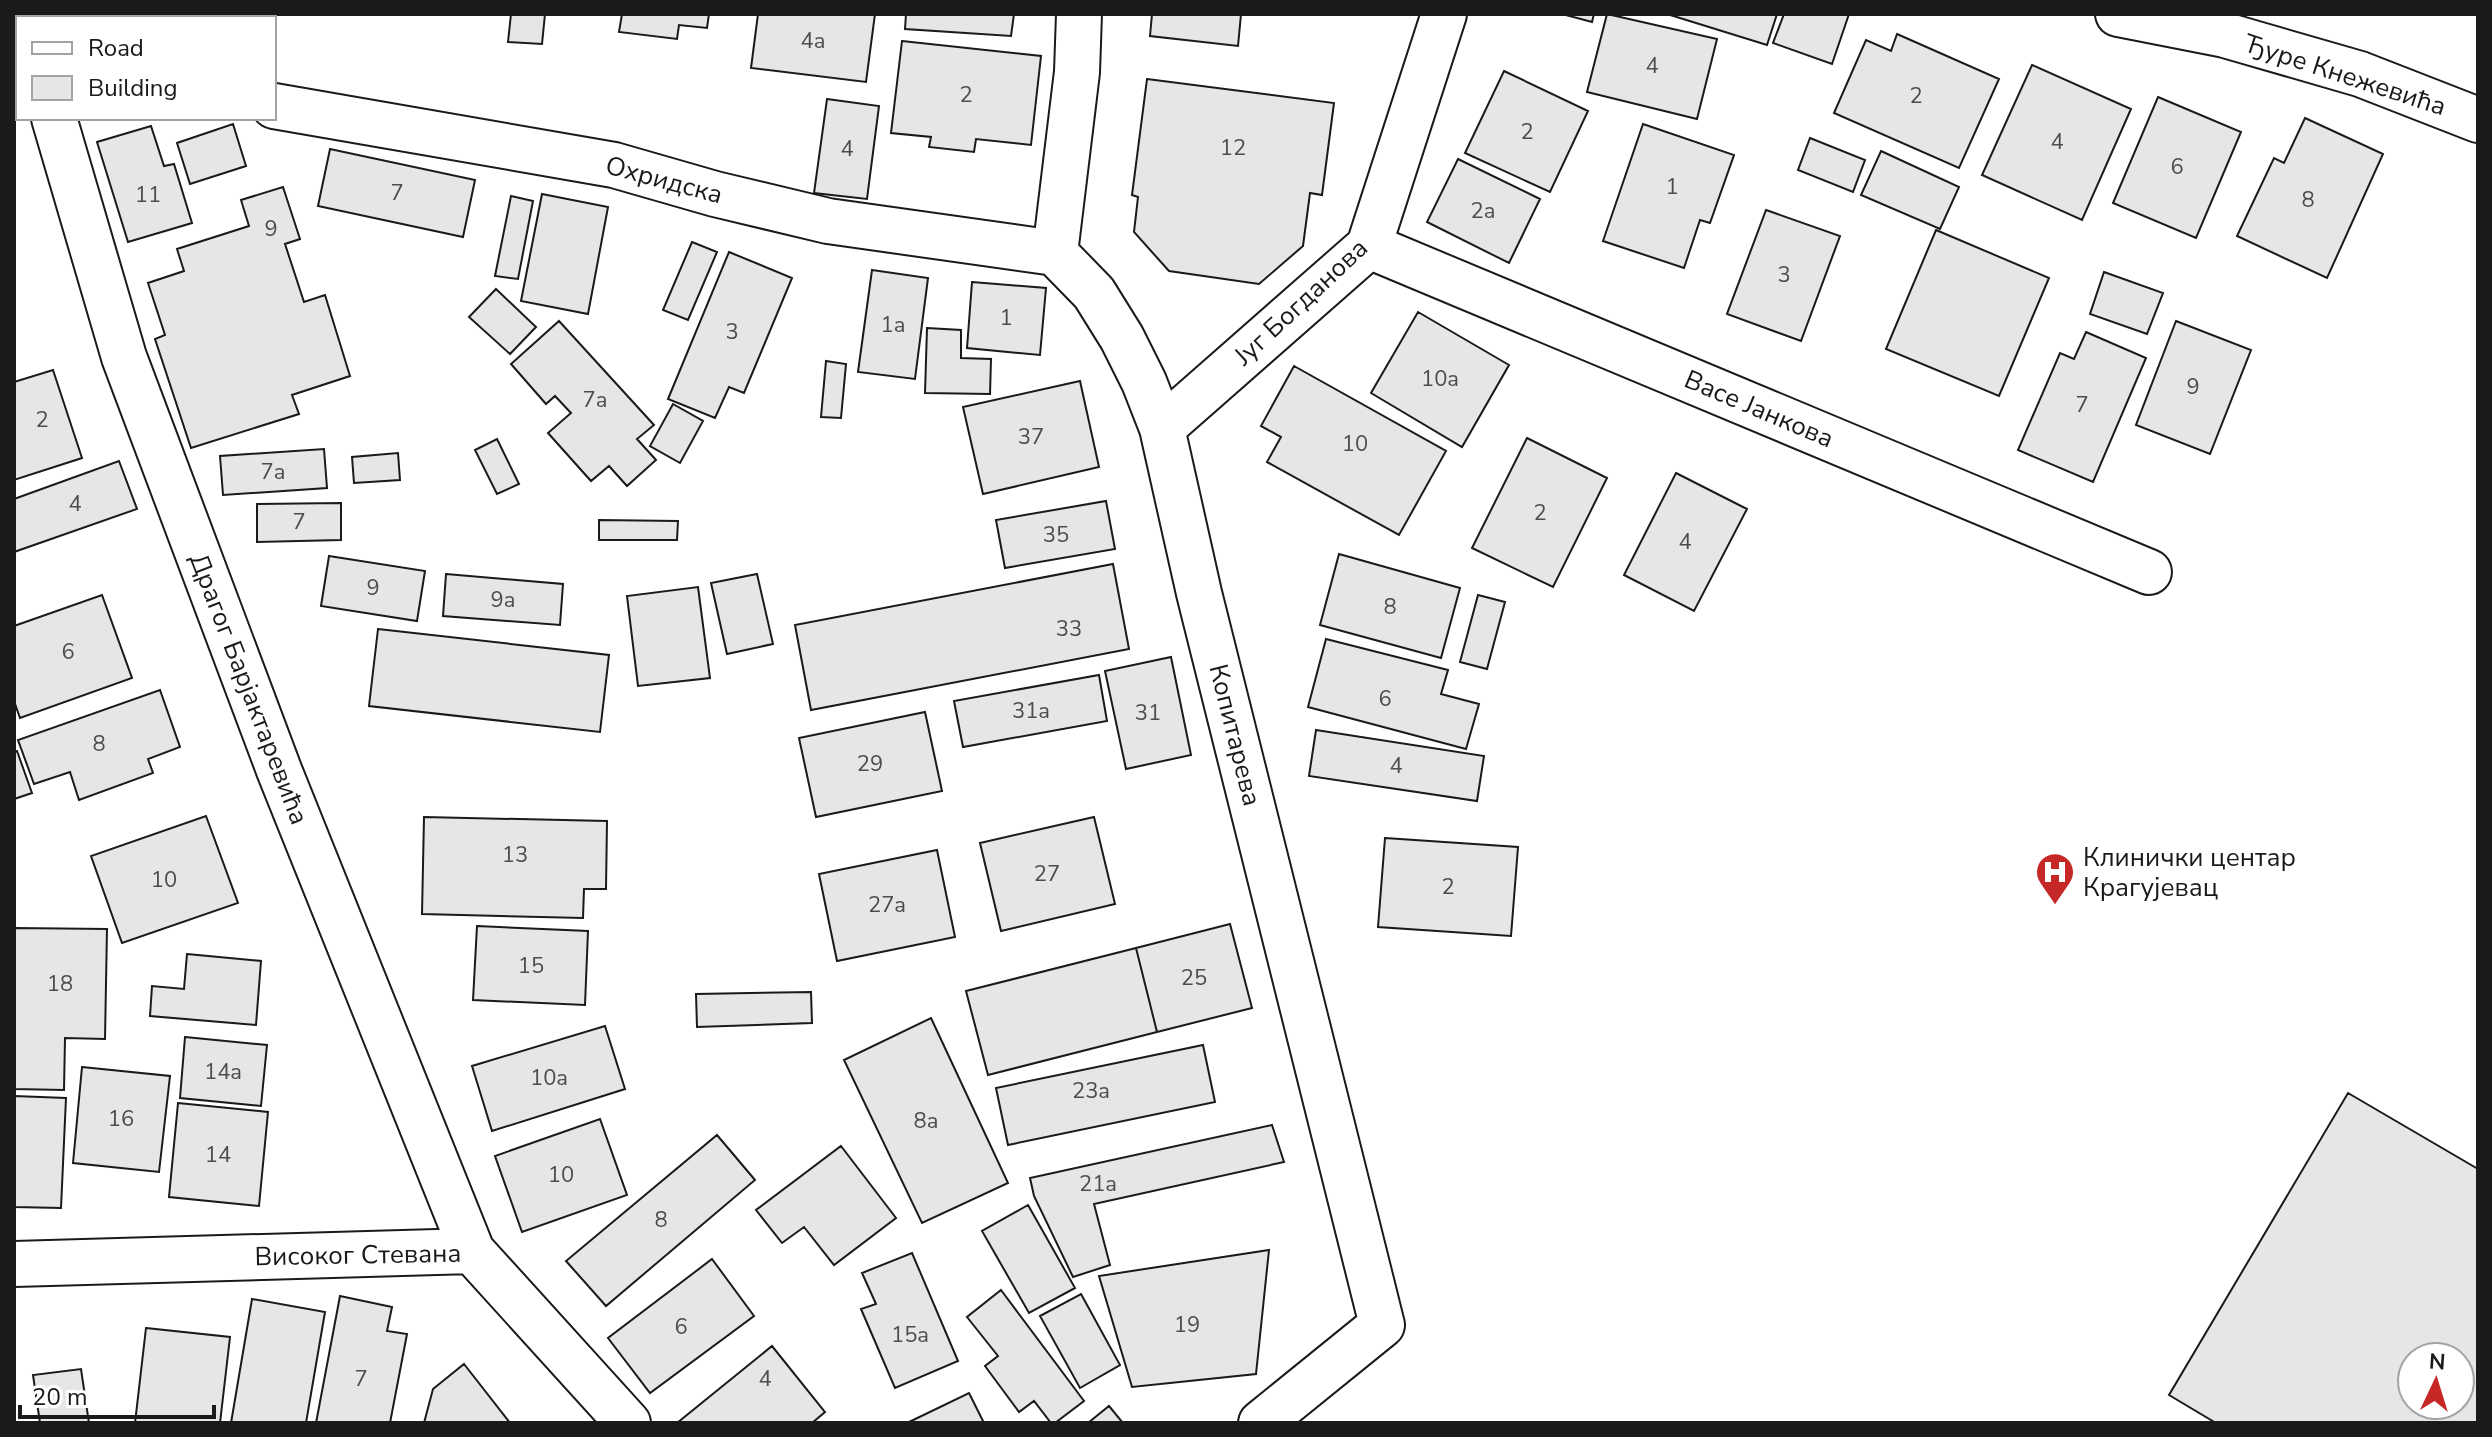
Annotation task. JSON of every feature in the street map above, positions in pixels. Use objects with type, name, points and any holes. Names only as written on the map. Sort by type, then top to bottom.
[{"type":"street","points":[[1055,253],[1077,72],[1079,14]]},
{"type":"street","name":"Југ Богданова","points":[[1162,428],[1369,246],[1444,14]]},
{"type":"street","name":"Ђуре Кнежевића","points":[[2118,14],[2225,35],[2360,74],[2478,120]]},
{"type":"street","name":"Охридска","points":[[276,106],[614,165],[715,194],[828,221],[1055,253]]},
{"type":"street","name":"Драгог Барјактаревића","points":[[55,120],[130,372],[279,770],[472,1251]]},
{"type":"street","name":"Васе Јанкова","points":[[1369,246],[2149,572]]},
{"type":"street","name":"Копитарева","points":[[1055,253],[1094,293],[1122,338],[1162,428],[1199,593],[1382,1325],[1261,1423]]},
{"type":"street","name":"Високог Стевана","points":[[14,1264],[472,1251],[628,1423]]},
{"type":"building","points":[[511,14],[545,14],[542,44],[508,42]]},
{"type":"building","points":[[622,14],[709,14],[707,28],[679,25],[677,39],[619,32]]},
{"type":"building","points":[[758,14],[875,14],[866,82],[751,68]]},
{"type":"building","points":[[906,14],[1014,14],[1011,36],[905,29]]},
{"type":"building","points":[[1152,14],[1241,14],[1238,46],[1150,36]]},
{"type":"building","points":[[1562,14],[1594,14],[1592,22]]},
{"type":"building","points":[[1607,14],[1717,39],[1697,119],[1587,92]]},
{"type":"building","points":[[1667,14],[1777,14],[1767,45]]},
{"type":"building","points":[[1784,14],[1849,14],[1832,64],[1773,43]]},
{"type":"building","points":[[1897,34],[1999,79],[1959,168],[1834,113],[1866,40],[1891,51]]},
{"type":"building","points":[[902,41],[1041,56],[1031,145],[976,139],[974,152],[929,147],[931,137],[891,133]]},
{"type":"building","points":[[2032,65],[2131,109],[2082,220],[1982,175]]},
{"type":"building","points":[[1504,71],[1588,111],[1550,192],[1465,153]]},
{"type":"building","points":[[1147,79],[1334,103],[1322,195],[1310,193],[1303,246],[1259,284],[1169,271],[1134,232],[1138,197],[1132,195]]},
{"type":"building","points":[[2158,97],[2241,132],[2196,238],[2113,203]]},
{"type":"building","points":[[827,99],[879,106],[867,199],[814,193]]},
{"type":"building","points":[[2305,118],[2383,154],[2327,278],[2237,236],[2274,158],[2284,163]]},
{"type":"building","points":[[233,124],[246,166],[190,184],[177,143]]},
{"type":"building","points":[[1643,124],[1734,155],[1710,223],[1700,220],[1684,268],[1603,241]]},
{"type":"building","points":[[151,126],[164,166],[174,164],[192,223],[128,242],[97,142]]},
{"type":"building","points":[[1810,138],[1865,160],[1853,192],[1798,170]]},
{"type":"building","points":[[330,149],[475,180],[463,237],[318,206]]},
{"type":"building","points":[[1881,151],[1959,187],[1940,229],[1861,195]]},
{"type":"building","points":[[1458,159],[1540,199],[1509,263],[1427,222]]},
{"type":"building","points":[[283,187],[300,239],[285,244],[304,302],[325,295],[350,376],[292,395],[299,414],[191,448],[155,339],[165,335],[148,283],[184,271],[177,249],[249,226],[241,200]]},
{"type":"building","points":[[542,194],[608,207],[588,314],[521,301]]},
{"type":"building","points":[[511,196],[533,201],[518,279],[495,276]]},
{"type":"building","points":[[1766,210],[1840,236],[1801,341],[1727,314]]},
{"type":"building","points":[[1936,230],[2049,278],[1999,396],[1886,349]]},
{"type":"building","points":[[692,242],[717,252],[688,320],[663,310]]},
{"type":"building","points":[[729,252],[792,278],[744,393],[729,387],[715,418],[668,399]]},
{"type":"building","points":[[872,270],[928,278],[915,379],[858,372]]},
{"type":"building","points":[[2104,272],[2163,293],[2147,334],[2090,314]]},
{"type":"building","points":[[972,282],[1046,288],[1040,355],[967,348]]},
{"type":"building","points":[[496,289],[536,327],[510,354],[469,317]]},
{"type":"building","points":[[1418,312],[1509,365],[1462,447],[1371,393]]},
{"type":"building","points":[[559,321],[654,425],[637,439],[656,460],[627,486],[609,466],[591,481],[548,433],[571,413],[555,396],[546,404],[511,364]]},
{"type":"building","points":[[2176,321],[2251,350],[2210,454],[2136,425]]},
{"type":"building","points":[[927,328],[961,330],[961,358],[991,359],[990,394],[925,393]]},
{"type":"building","points":[[2086,332],[2146,358],[2093,482],[2018,450],[2060,353],[2074,359]]},
{"type":"building","points":[[826,361],[846,364],[841,418],[821,417]]},
{"type":"building","points":[[1294,366],[1446,451],[1399,535],[1267,462],[1281,437],[1261,426]]},
{"type":"building","points":[[53,370],[82,458],[14,480],[14,382]]},
{"type":"building","points":[[1080,381],[1099,467],[983,494],[963,407]]},
{"type":"building","points":[[673,404],[703,421],[680,463],[650,446]]},
{"type":"building","points":[[1527,438],[1607,478],[1553,587],[1472,548]]},
{"type":"building","points":[[497,439],[519,484],[497,494],[475,450]]},
{"type":"building","points":[[324,449],[327,488],[223,495],[220,456]]},
{"type":"building","points":[[398,453],[400,480],[354,483],[352,457]]},
{"type":"building","points":[[119,461],[137,509],[14,552],[14,499]]},
{"type":"building","points":[[1676,473],[1747,509],[1694,611],[1624,575]]},
{"type":"building","points":[[1106,501],[1115,549],[1005,568],[996,520]]},
{"type":"building","points":[[341,503],[341,540],[257,542],[257,504]]},
{"type":"building","points":[[599,520],[678,521],[677,540],[599,540]]},
{"type":"building","points":[[1339,554],[1460,588],[1441,658],[1320,625]]},
{"type":"building","points":[[329,556],[425,571],[417,621],[321,606]]},
{"type":"building","points":[[1113,564],[1129,649],[811,710],[795,625]]},
{"type":"building","points":[[446,574],[563,584],[560,625],[443,616]]},
{"type":"building","points":[[757,574],[773,644],[727,654],[711,583]]},
{"type":"building","points":[[698,587],[710,678],[638,686],[627,596]]},
{"type":"building","points":[[102,595],[132,678],[20,718],[14,701],[14,626]]},
{"type":"building","points":[[1478,595],[1505,602],[1487,669],[1460,662]]},
{"type":"building","points":[[378,629],[609,655],[600,732],[369,706]]},
{"type":"building","points":[[1326,639],[1448,670],[1441,694],[1479,704],[1466,749],[1308,707]]},
{"type":"building","points":[[1171,657],[1191,755],[1126,769],[1105,671]]},
{"type":"building","points":[[1099,675],[1107,721],[963,747],[954,701]]},
{"type":"building","points":[[160,690],[180,747],[148,759],[153,773],[79,800],[70,772],[34,784],[18,740]]},
{"type":"building","points":[[925,712],[942,791],[816,817],[799,738]]},
{"type":"building","points":[[1316,730],[1484,756],[1477,801],[1309,776]]},
{"type":"building","points":[[17,751],[32,793],[14,799],[14,752]]},
{"type":"building","points":[[206,816],[238,903],[122,943],[91,856]]},
{"type":"building","points":[[424,817],[607,821],[606,889],[584,889],[583,918],[422,914]]},
{"type":"building","points":[[1094,817],[1115,904],[1001,931],[980,843]]},
{"type":"building","points":[[1385,838],[1518,847],[1511,936],[1378,927]]},
{"type":"building","points":[[937,850],[955,937],[837,961],[819,874]]},
{"type":"building","points":[[1230,924],[1252,1008],[1157,1032],[1136,948]]},
{"type":"building","points":[[477,926],[588,931],[585,1005],[473,1000]]},
{"type":"building","points":[[14,928],[107,929],[105,1039],[65,1038],[64,1090],[14,1089]]},
{"type":"building","points":[[1136,948],[1157,1032],[988,1075],[966,991]]},
{"type":"building","points":[[187,954],[261,961],[256,1025],[150,1016],[152,986],[184,989]]},
{"type":"building","points":[[811,992],[812,1023],[697,1027],[696,994]]},
{"type":"building","points":[[931,1018],[1008,1183],[922,1223],[844,1060]]},
{"type":"building","points":[[605,1026],[625,1089],[492,1131],[472,1066]]},
{"type":"building","points":[[185,1037],[267,1045],[261,1106],[180,1098]]},
{"type":"building","points":[[1203,1045],[1215,1102],[1008,1145],[996,1088]]},
{"type":"building","points":[[82,1067],[170,1076],[159,1172],[73,1163]]},
{"type":"building","points":[[2348,1093],[2478,1169],[2478,1423],[2216,1423],[2169,1395]]},
{"type":"building","points":[[14,1096],[66,1098],[61,1208],[14,1207]]},
{"type":"building","points":[[178,1103],[268,1112],[259,1206],[169,1197]]},
{"type":"building","points":[[600,1119],[627,1195],[522,1232],[495,1156]]},
{"type":"building","points":[[1272,1125],[1284,1162],[1094,1204],[1110,1265],[1073,1277],[1034,1196],[1030,1178]]},
{"type":"building","points":[[717,1135],[755,1180],[606,1306],[566,1261]]},
{"type":"building","points":[[841,1146],[896,1218],[834,1265],[804,1227],[782,1243],[756,1210]]},
{"type":"building","points":[[1028,1205],[1075,1288],[1029,1313],[982,1231]]},
{"type":"building","points":[[1269,1250],[1256,1374],[1132,1387],[1099,1276]]},
{"type":"building","points":[[912,1253],[958,1361],[895,1388],[861,1309],[876,1304],[862,1273]]},
{"type":"building","points":[[712,1259],[754,1316],[650,1393],[608,1338]]},
{"type":"building","points":[[1001,1290],[1084,1401],[1055,1423],[1051,1423],[1034,1401],[1019,1412],[985,1366],[998,1356],[967,1317]]},
{"type":"building","points":[[1081,1294],[1120,1365],[1080,1388],[1040,1316]]},
{"type":"building","points":[[340,1296],[392,1307],[387,1331],[407,1334],[390,1423],[316,1423]]},
{"type":"building","points":[[252,1299],[325,1312],[306,1423],[231,1423]]},
{"type":"building","points":[[146,1328],[230,1337],[220,1423],[135,1423]]},
{"type":"building","points":[[772,1346],[825,1412],[812,1423],[677,1423]]},
{"type":"building","points":[[464,1364],[510,1423],[424,1423],[433,1389]]},
{"type":"building","points":[[81,1369],[89,1423],[40,1423],[33,1375]]},
{"type":"building","points":[[969,1393],[984,1423],[907,1423]]},
{"type":"building","points":[[1109,1406],[1123,1423],[1088,1423]]},
{"type":"place","name":"Клинички центар Крагујевац","points":[[2055,906]]}]
